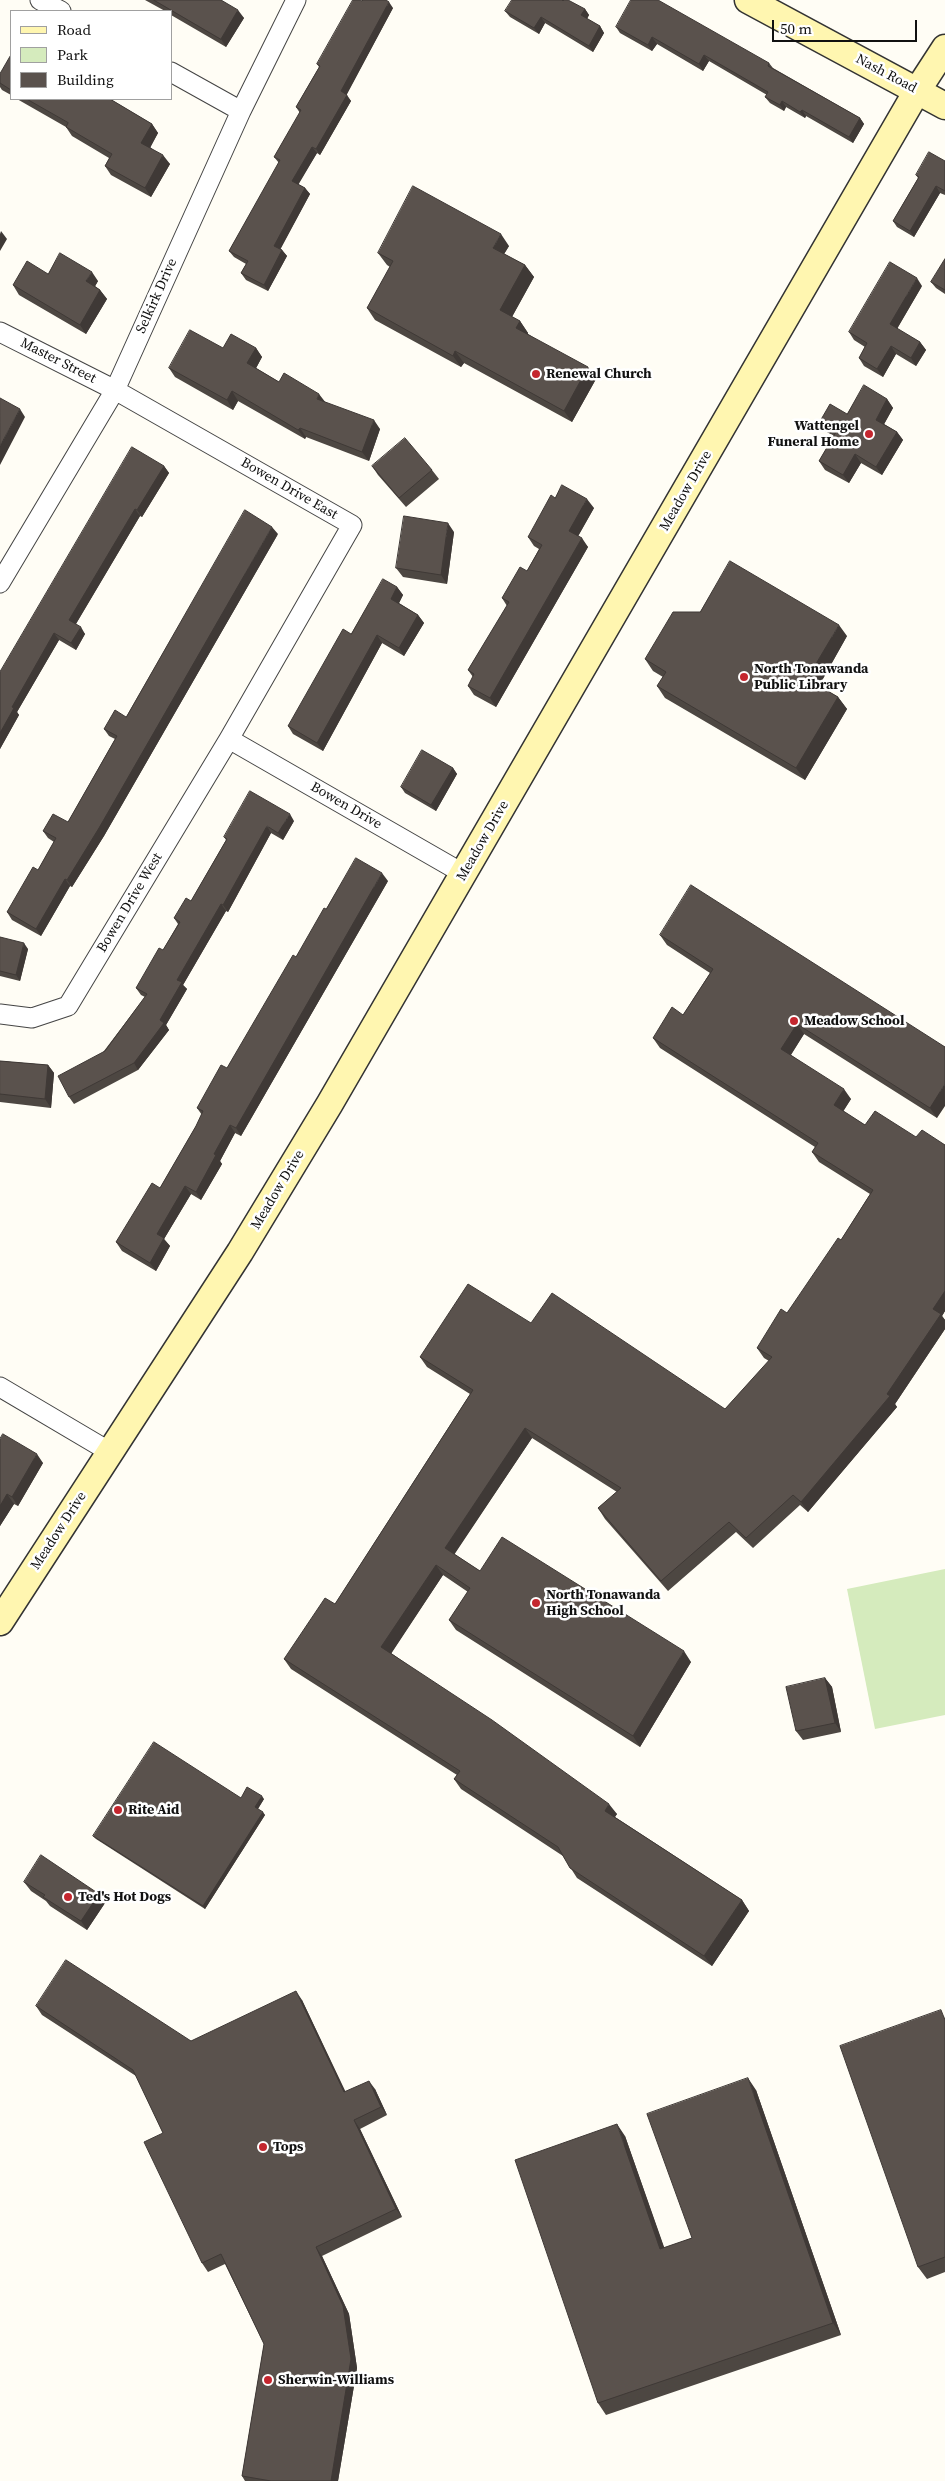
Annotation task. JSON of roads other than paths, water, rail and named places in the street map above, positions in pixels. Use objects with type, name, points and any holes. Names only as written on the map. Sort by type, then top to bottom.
[{"type":"street","points":[[40,0],[58,10]]},
{"type":"street","name":"Selkirk Drive","points":[[0,583],[115,390],[241,111],[296,0]]},
{"type":"street","name":"Nash Road","points":[[748,0],[945,106]]},
{"type":"street","name":"Meadow Drive","points":[[0,1622],[240,1252],[329,1105],[917,91],[945,48]]},
{"type":"street","points":[[172,73],[241,111]]},
{"type":"street","name":"Master Street","points":[[0,332],[115,390]]},
{"type":"street","name":"Bowen Drive East","points":[[115,390],[352,524],[229,739]]},
{"type":"street","name":"Bowen Drive","points":[[229,739],[464,874]]},
{"type":"street","name":"Bowen Drive West","points":[[0,1014],[32,1018],[68,1006],[229,739]]},
{"type":"street","points":[[0,1387],[110,1452]]},
{"type":"place","name":"Renewal Church","points":[[536,374]]},
{"type":"place","name":"Wattengel Funeral Home","points":[[869,434]]},
{"type":"place","name":"North Tonawanda Public Library","points":[[744,677]]},
{"type":"place","name":"Meadow School","points":[[794,1021]]},
{"type":"place","name":"North Tonawanda High School","points":[[536,1603]]},
{"type":"place","name":"Rite Aid","points":[[118,1810]]},
{"type":"place","name":"Ted's Hot Dogs","points":[[68,1897]]},
{"type":"place","name":"Tops","points":[[263,2147]]},
{"type":"place","name":"Sherwin-Williams","points":[[268,2380]]}]
